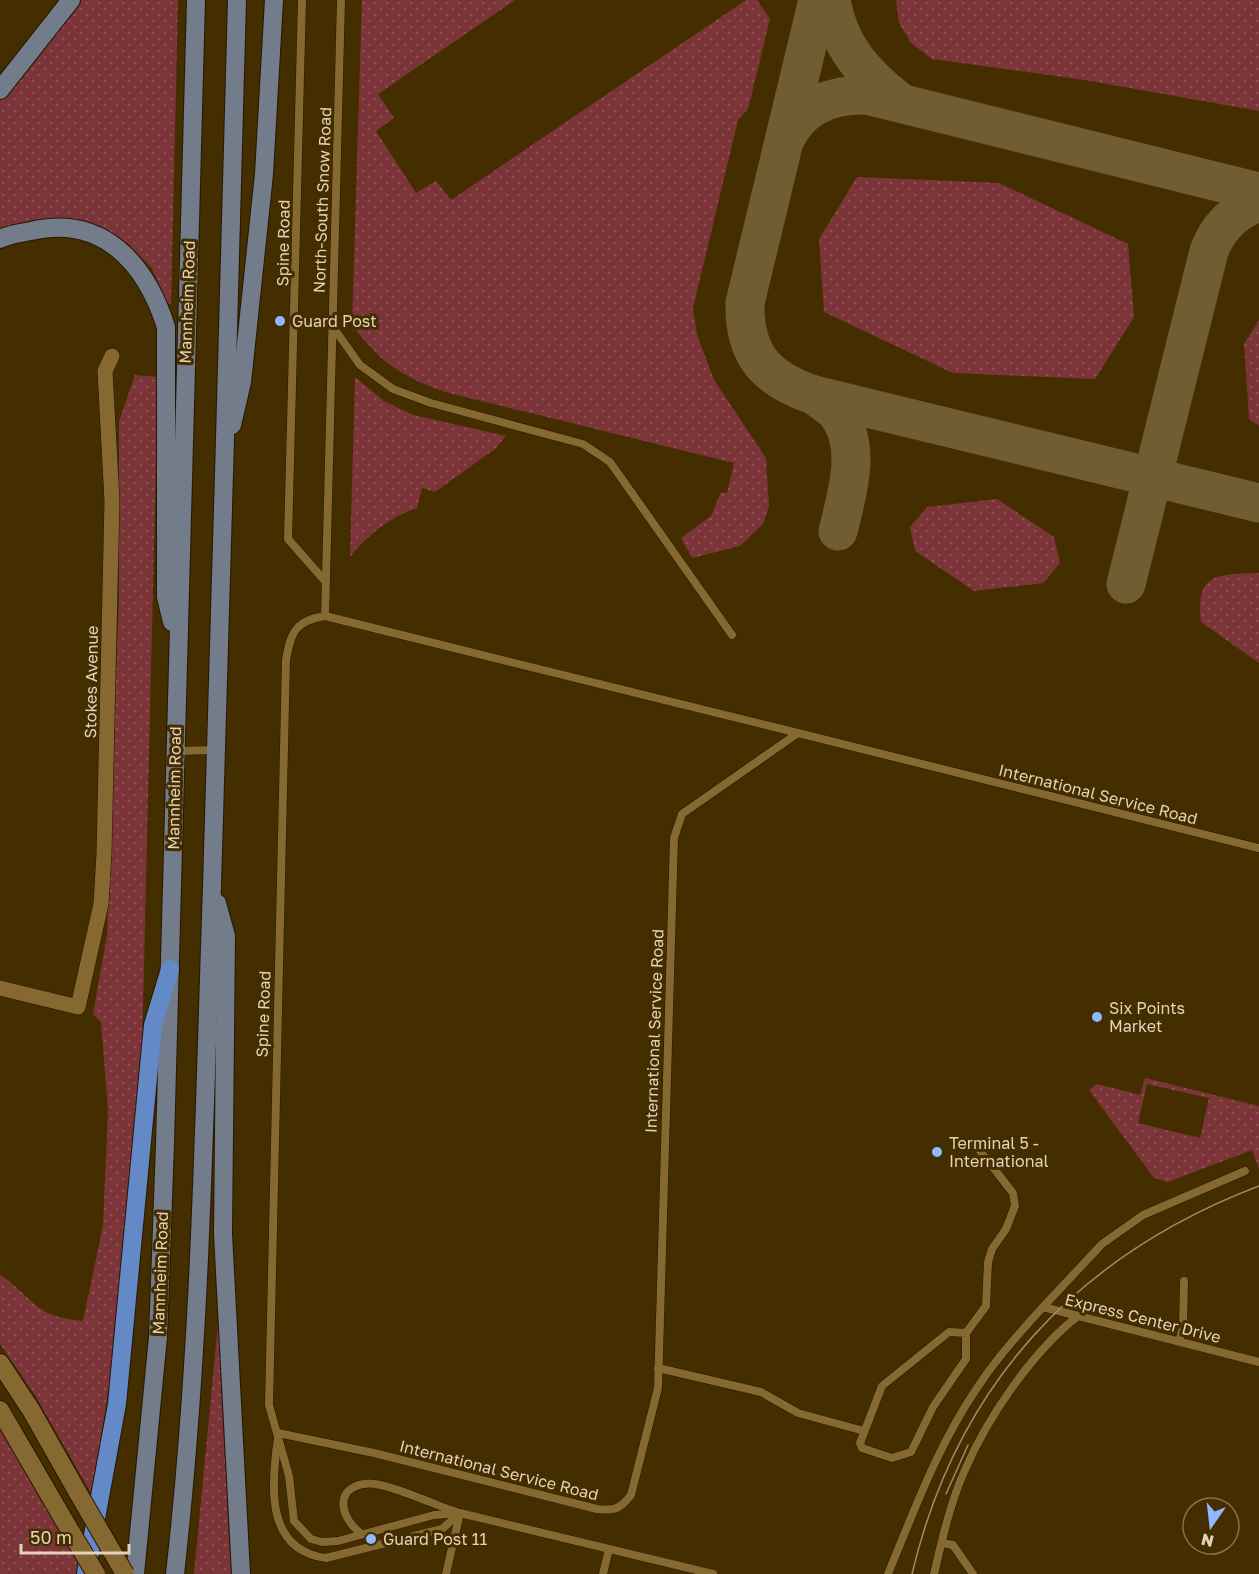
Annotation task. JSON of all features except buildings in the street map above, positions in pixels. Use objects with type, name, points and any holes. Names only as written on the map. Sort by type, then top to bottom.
[{"type":"highway","points":[[86,1574],[117,1404],[153,1024],[170,969]]},
{"type":"main road","points":[[0,90],[71,0]]},
{"type":"main road","name":"Mannheim Road","points":[[135,1574],[158,1337],[196,0]]},
{"type":"main road","points":[[175,1574],[194,1370],[217,750],[237,0]]},
{"type":"main road","points":[[224,462],[244,370],[264,174],[274,0]]},
{"type":"main road","points":[[0,239],[46,227],[84,230],[115,245],[134,263],[159,306],[166,327],[166,597],[178,648]]},
{"type":"main road","points":[[212,884],[226,936],[223,1234],[241,1574]]},
{"type":"street","name":"Stokes Avenue","points":[[0,988],[78,1007],[101,904],[112,501],[105,370],[112,356]]},
{"type":"street","points":[[0,1363],[31,1410],[125,1574]]},
{"type":"street","points":[[0,1410],[96,1574]]},
{"type":"lane","name":"Spine Road","points":[[302,0],[288,539],[326,580]]},
{"type":"lane","name":"North-South Snow Road","points":[[325,616],[341,0]]},
{"type":"lane","points":[[332,327],[360,365],[393,388],[431,403],[583,444],[610,462],[666,545],[732,635]]},
{"type":"lane","name":"Spine Road","points":[[278,1434],[269,1405],[286,660],[289,639],[297,627],[308,619],[325,616]]},
{"type":"lane","points":[[325,616],[798,733]]},
{"type":"lane","name":"International Service Road","points":[[278,1434],[374,1453],[612,1511],[622,1508],[631,1495],[658,1388],[676,824],[682,814],[798,733],[1259,848]]},
{"type":"lane","points":[[174,751],[217,750]]},
{"type":"lane","points":[[966,1333],[949,1332],[882,1386],[860,1443],[862,1448],[892,1458],[911,1452],[933,1407],[966,1359],[966,1333],[986,1306],[988,1262],[992,1249],[1006,1229],[1015,1206],[1013,1193],[977,1147]]},
{"type":"lane","points":[[1042,1307],[1102,1244],[1143,1215],[1245,1171]]},
{"type":"lane","points":[[1179,1341],[1183,1327],[1184,1281]]},
{"type":"lane","name":"Express Center Drive","points":[[888,1574],[936,1459],[976,1390],[1003,1351],[1042,1307],[1259,1362]]},
{"type":"lane","points":[[934,1574],[964,1472],[983,1434],[1033,1363],[1062,1329],[1078,1316]]},
{"type":"lane","points":[[658,1368],[761,1392],[798,1413],[864,1431]]},
{"type":"lane","points":[[278,1434],[274,1459],[279,1526],[288,1540],[300,1550],[326,1558],[388,1544],[442,1529],[460,1513]]},
{"type":"lane","points":[[278,1434],[289,1476],[294,1521],[303,1533],[322,1542],[434,1515],[460,1513]]},
{"type":"lane","points":[[362,1534],[350,1526],[344,1514],[344,1499],[352,1488],[366,1483],[415,1495],[433,1505],[460,1513],[713,1574]]},
{"type":"lane","points":[[446,1574],[460,1513]]},
{"type":"lane","points":[[942,1543],[953,1545],[973,1574]]},
{"type":"lane","points":[[603,1574],[609,1549]]},
{"type":"shaded area","points":[[79,0],[178,0],[171,304],[168,303],[151,267],[127,243],[92,226],[0,232],[0,101]]},
{"type":"shaded area","points":[[362,0],[515,0],[378,94],[394,118],[376,131],[416,193],[436,181],[451,200],[746,0],[757,0],[770,19],[748,109],[738,120],[693,308],[697,335],[714,380],[766,458],[769,506],[763,524],[740,546],[692,558],[681,538],[711,516],[721,492],[727,493],[734,463],[445,392],[393,367],[352,325]]},
{"type":"shaded area","points":[[896,0],[1259,0],[1259,111],[1085,80],[932,59],[911,43],[899,23]]},
{"type":"shaded area","points":[[857,177],[999,183],[1128,244],[1134,317],[1095,379],[953,373],[824,312],[819,239]]},
{"type":"shaded area","points":[[1259,320],[1259,426],[1249,419],[1244,344]]},
{"type":"shaded area","points":[[135,375],[158,377],[142,1048],[112,1366],[92,1495],[35,1395],[0,1344],[0,1275],[44,1311],[66,1319],[83,1321],[103,1226],[108,1110],[101,1022],[93,1014],[107,935],[119,598],[119,421]]},
{"type":"shaded area","points":[[355,377],[384,401],[413,415],[506,436],[495,449],[435,492],[422,488],[417,508],[398,516],[380,528],[350,557]]},
{"type":"shaded area","points":[[997,499],[1054,537],[1060,563],[1043,583],[974,591],[915,551],[910,527],[927,507]]},
{"type":"shaded area","points":[[1259,573],[1259,663],[1201,622],[1200,605],[1202,593],[1212,579],[1232,574]]},
{"type":"shaded area","points":[[1145,1078],[1259,1106],[1259,1169],[1252,1150],[1168,1182],[1154,1178],[1089,1090],[1097,1084],[1140,1095]],"holes":[[[1147,1084],[1209,1098],[1200,1138],[1138,1123]]]},
{"type":"shaded area","points":[[218,1324],[231,1574],[194,1574]]},
{"type":"shaded area","points":[[0,1430],[79,1562],[76,1574],[0,1574]]},
{"type":"taxiway","points":[[818,0],[745,303],[749,337],[761,362],[783,381],[814,395],[1259,503]]},
{"type":"taxiway","points":[[831,0],[834,16],[846,45],[864,70],[900,102]]},
{"type":"taxiway","points":[[785,140],[799,118],[819,104],[842,97],[867,95],[1259,192]]},
{"type":"taxiway","points":[[1126,584],[1209,251],[1217,234],[1228,221],[1242,210],[1259,202]]},
{"type":"taxiway","points":[[814,395],[836,412],[849,439],[850,470],[838,531]]},
{"type":"tram line","points":[[912,1574],[932,1506],[960,1443],[994,1386],[1034,1335],[1082,1289],[1135,1249],[1194,1215],[1259,1186]]},
{"type":"tram line","points":[[946,1494],[968,1445]]},
{"type":"place","name":"Guard Post","points":[[280,321]]},
{"type":"place","name":"Six Points Market","points":[[1097,1017]]},
{"type":"place","name":"Terminal 5 - International","points":[[937,1152]]},
{"type":"place","name":"Guard Post 11","points":[[371,1539]]}]
